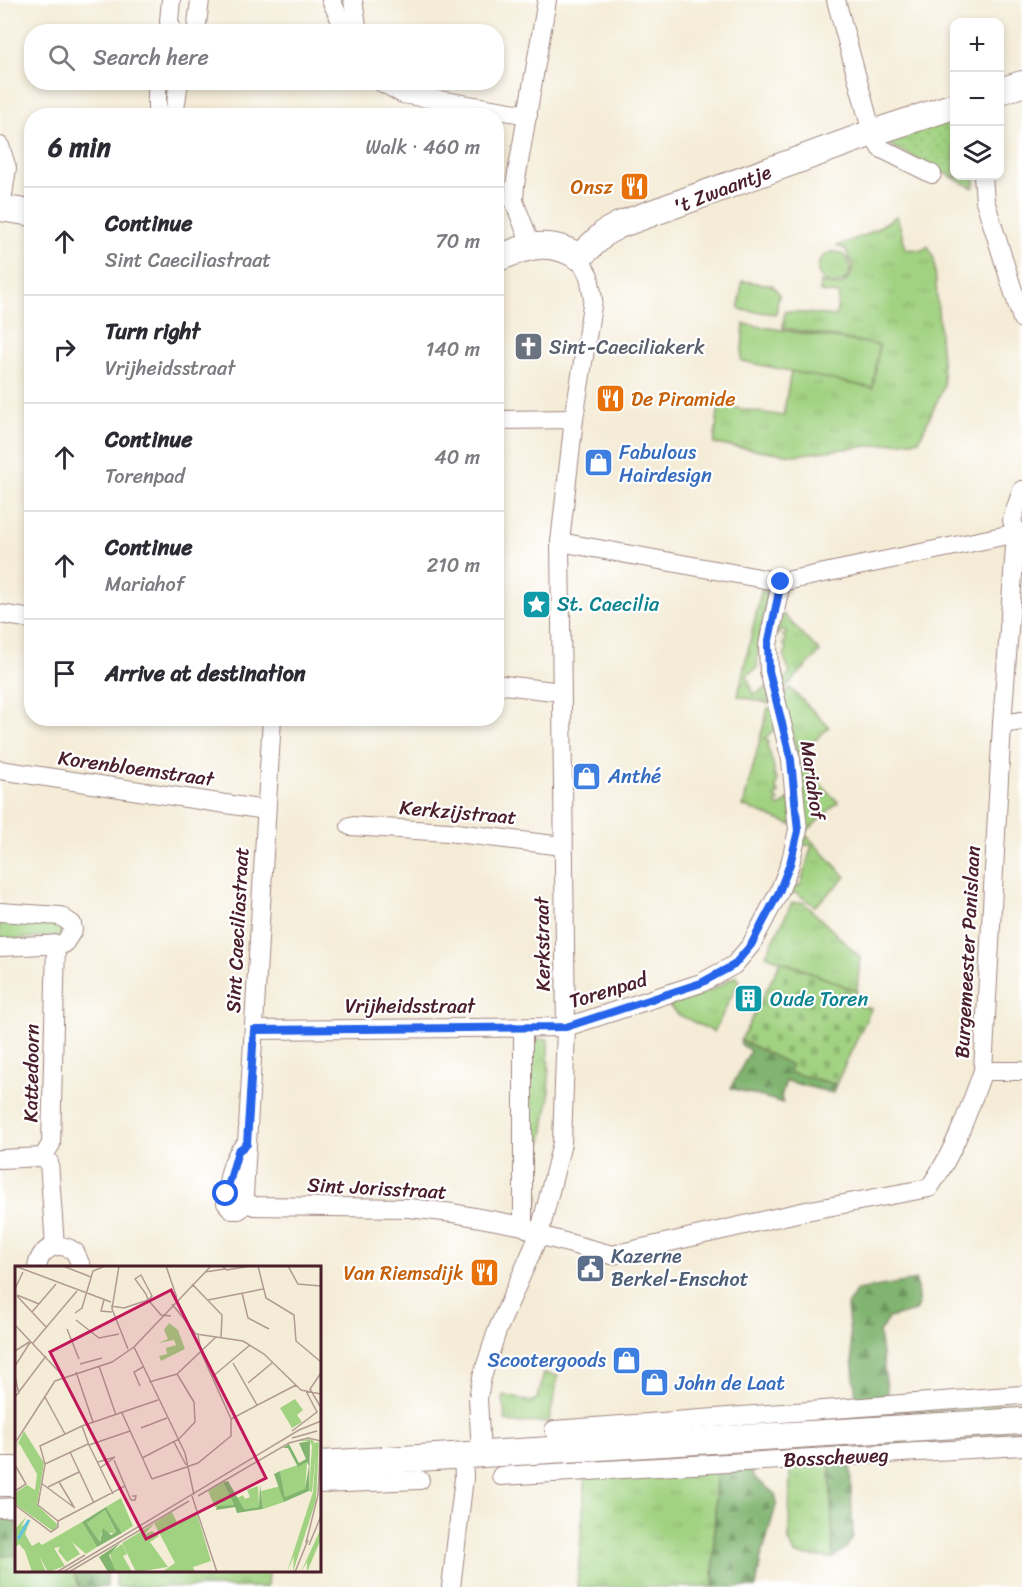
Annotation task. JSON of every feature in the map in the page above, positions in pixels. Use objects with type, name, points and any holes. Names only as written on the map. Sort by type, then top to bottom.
[{"type":"main road","points":[[1004,89],[1022,84]]},
{"type":"main road","name":"'t Zwaantje","points":[[579,257],[606,232],[619,225],[872,133],[950,107]]},
{"type":"main road","points":[[1,208],[24,212]]},
{"type":"main road","points":[[504,256],[531,245],[552,245],[579,257]]},
{"type":"main road","name":"Bosscheweg","points":[[321,1464],[1022,1421]]},
{"type":"street","points":[[168,24],[171,0]]},
{"type":"street","points":[[197,24],[200,0]]},
{"type":"street","points":[[331,0],[342,24]]},
{"type":"street","points":[[353,0],[357,24]]},
{"type":"street","points":[[531,245],[514,201],[547,0]]},
{"type":"street","points":[[836,0],[872,133],[880,147],[932,174]]},
{"type":"street","points":[[157,108],[158,90]]},
{"type":"street","points":[[175,108],[178,90]]},
{"type":"street","points":[[396,90],[403,94],[486,108]]},
{"type":"street","points":[[504,111],[528,115]]},
{"type":"street","points":[[0,147],[6,168],[1,208]]},
{"type":"street","points":[[983,180],[985,201],[1022,319]]},
{"type":"street","name":"Kerkstraat","points":[[451,1587],[464,1478],[472,1454],[478,1398],[483,1377],[562,1143],[566,1027],[560,542],[573,419],[593,299],[589,276],[579,257]]},
{"type":"street","points":[[504,420],[573,419]]},
{"type":"street","name":"Burgemeester Panislaan","points":[[531,1231],[612,1255],[806,1211],[929,1188],[941,1171],[965,1120],[983,1071],[1002,724],[1019,533],[1012,520],[1022,490]]},
{"type":"street","points":[[560,542],[781,582],[1019,533]]},
{"type":"street","name":"Mariahof","points":[[663,997],[717,976],[745,954],[779,892],[796,845],[798,831],[791,760],[769,671],[768,645],[781,582]]},
{"type":"street","points":[[0,614],[24,618]]},
{"type":"street","points":[[504,685],[561,692]]},
{"type":"street","points":[[1002,724],[1022,721]]},
{"type":"street","name":"Sint Caeciliastraat","points":[[247,1202],[244,1195],[271,726]]},
{"type":"street","name":"Korenbloemstraat","points":[[0,770],[266,810]]},
{"type":"street","name":"Kerkzijstraat","points":[[350,826],[448,832],[563,846]]},
{"type":"street","points":[[0,912],[66,918],[72,924],[71,936],[63,944],[0,947]]},
{"type":"street","name":"Kattedoorn","points":[[43,1157],[51,1144],[56,944]]},
{"type":"street","name":"Torenpad","points":[[566,1027],[663,997]]},
{"type":"street","name":"Vrijheidsstraat","points":[[254,1030],[566,1027]]},
{"type":"street","name":"Kerkstraat","points":[[523,1029],[531,1231]]},
{"type":"street","points":[[983,1071],[1022,1071]]},
{"type":"street","points":[[0,1159],[43,1157],[49,1162],[55,1246]]},
{"type":"street","name":"Sint Jorisstraat","points":[[247,1202],[254,1206],[409,1208],[531,1231]]},
{"type":"street","points":[[38,1266],[42,1253],[55,1246],[70,1247],[81,1266]]},
{"type":"street","name":"Bosscheweg","points":[[501,1476],[654,1444],[1022,1395]]},
{"type":"street","name":"Bosscheweg","points":[[554,1430],[654,1444],[1022,1446]]},
{"type":"street","name":"Bosscheweg","points":[[321,1452],[345,1462]]},
{"type":"street","points":[[321,1484],[420,1480]]},
{"type":"street","points":[[0,1508],[15,1507]]},
{"type":"green space","points":[[950,117],[950,176],[890,145],[887,137]]},
{"type":"green space","points":[[958,180],[975,180],[973,188]]},
{"type":"green space","points":[[897,216],[906,249],[922,250],[928,246],[934,259],[944,386],[919,440],[793,455],[714,444],[719,405],[783,416],[791,371],[873,387],[879,345],[783,328],[785,311],[836,316],[839,294],[820,292],[821,282],[834,286],[842,285],[851,275],[853,265],[845,249],[837,246],[868,234]]},
{"type":"green space","points":[[834,252],[845,257],[850,268],[845,279],[834,284],[823,279],[818,268],[823,257]]},
{"type":"green space","points":[[742,281],[772,285],[779,294],[776,314],[741,310],[739,307]]},
{"type":"green space","points":[[744,324],[879,345],[873,388],[741,361]]},
{"type":"green space","points":[[762,587],[768,596],[759,638],[757,668],[747,675],[753,695],[767,687],[771,704],[738,696]]},
{"type":"green space","points":[[783,614],[820,652],[780,693],[778,686],[790,673],[784,657],[786,648],[783,644],[786,640],[783,636],[787,632],[783,629],[775,637]]},
{"type":"green space","points":[[790,688],[829,727],[798,756],[781,697]]},
{"type":"green space","points":[[768,708],[773,709],[777,726],[765,739],[769,742],[767,745],[774,767],[774,776],[777,779],[776,790],[779,793],[775,797],[779,801],[776,804],[780,807],[790,798],[792,825],[743,806]]},
{"type":"green space","points":[[798,762],[838,802],[807,831],[803,827]]},
{"type":"green space","points":[[807,836],[846,877],[815,906],[796,893],[785,892],[787,886],[800,886],[812,845],[801,845]]},
{"type":"green space","points":[[803,902],[860,957],[857,991],[766,955],[792,903]]},
{"type":"green space","points":[[0,918],[65,924],[65,936],[0,940]]},
{"type":"green space","points":[[781,961],[857,991],[856,1004],[871,1009],[836,1084],[788,1072],[792,1065],[741,1040]]},
{"type":"green space","points":[[736,976],[739,981],[714,1032],[677,1014],[669,1006],[714,989]]},
{"type":"green space","points":[[526,1039],[548,1039],[549,1098],[534,1191],[539,1194],[535,1207],[526,1205]]},
{"type":"green space","points":[[741,1040],[792,1065],[789,1072],[836,1084],[833,1093],[786,1081],[781,1097],[783,1103],[731,1088],[750,1051],[740,1044]]},
{"type":"green space","points":[[916,1280],[919,1306],[916,1311],[888,1318],[879,1333],[888,1395],[872,1400],[856,1398],[847,1306],[857,1290]]},
{"type":"green space","points":[[544,1373],[558,1376],[549,1422],[511,1423],[505,1420],[503,1395],[531,1402],[538,1398]]},
{"type":"green space","points":[[1022,1402],[1022,1411],[992,1414],[673,1429]]},
{"type":"green space","points":[[1022,1430],[1022,1438],[658,1458],[659,1454]]},
{"type":"green space","points":[[850,1462],[853,1536],[847,1547],[833,1558],[830,1463]]},
{"type":"green space","points":[[830,1463],[833,1558],[796,1555],[789,1543],[790,1465]]},
{"type":"green space","points":[[752,1467],[754,1477],[775,1494],[777,1502],[761,1558],[756,1587],[713,1587],[716,1469]]},
{"type":"green space","points":[[716,1469],[713,1587],[577,1587],[586,1474]]},
{"type":"green space","points":[[15,1517],[15,1555],[0,1555],[0,1518]]},
{"type":"green space","points":[[0,1555],[15,1555],[15,1572],[73,1572],[80,1587],[0,1587]]},
{"type":"green space","points":[[73,1572],[107,1572],[107,1587],[80,1587]]},
{"type":"green space","points":[[115,1572],[268,1572],[267,1587],[116,1587]]},
{"type":"place","name":"Onsz","points":[[634,187]]},
{"type":"place","name":"Sint-Caeciliakerk","points":[[528,347]]},
{"type":"place","name":"De Piramide","points":[[610,399]]},
{"type":"place","name":"Fabulous Hairdesign","points":[[598,463]]},
{"type":"place","name":"St. Caecilia","points":[[536,604]]},
{"type":"place","name":"Anthé","points":[[587,776]]},
{"type":"place","name":"Oude Toren","points":[[749,999]]},
{"type":"place","name":"Kazerne Berkel-Enschot","points":[[590,1268]]},
{"type":"place","name":"Van Riemsdijk","points":[[485,1273]]},
{"type":"place","name":"Scootergoods","points":[[627,1360]]},
{"type":"place","name":"John de Laat","points":[[654,1383]]},
{"type":"route","points":[[226,1194],[229,1176],[238,1151],[247,1144],[254,1030],[566,1027],[701,983],[734,965],[745,954],[779,892],[796,845],[798,831],[791,760],[769,671],[768,645],[781,582]]}]
